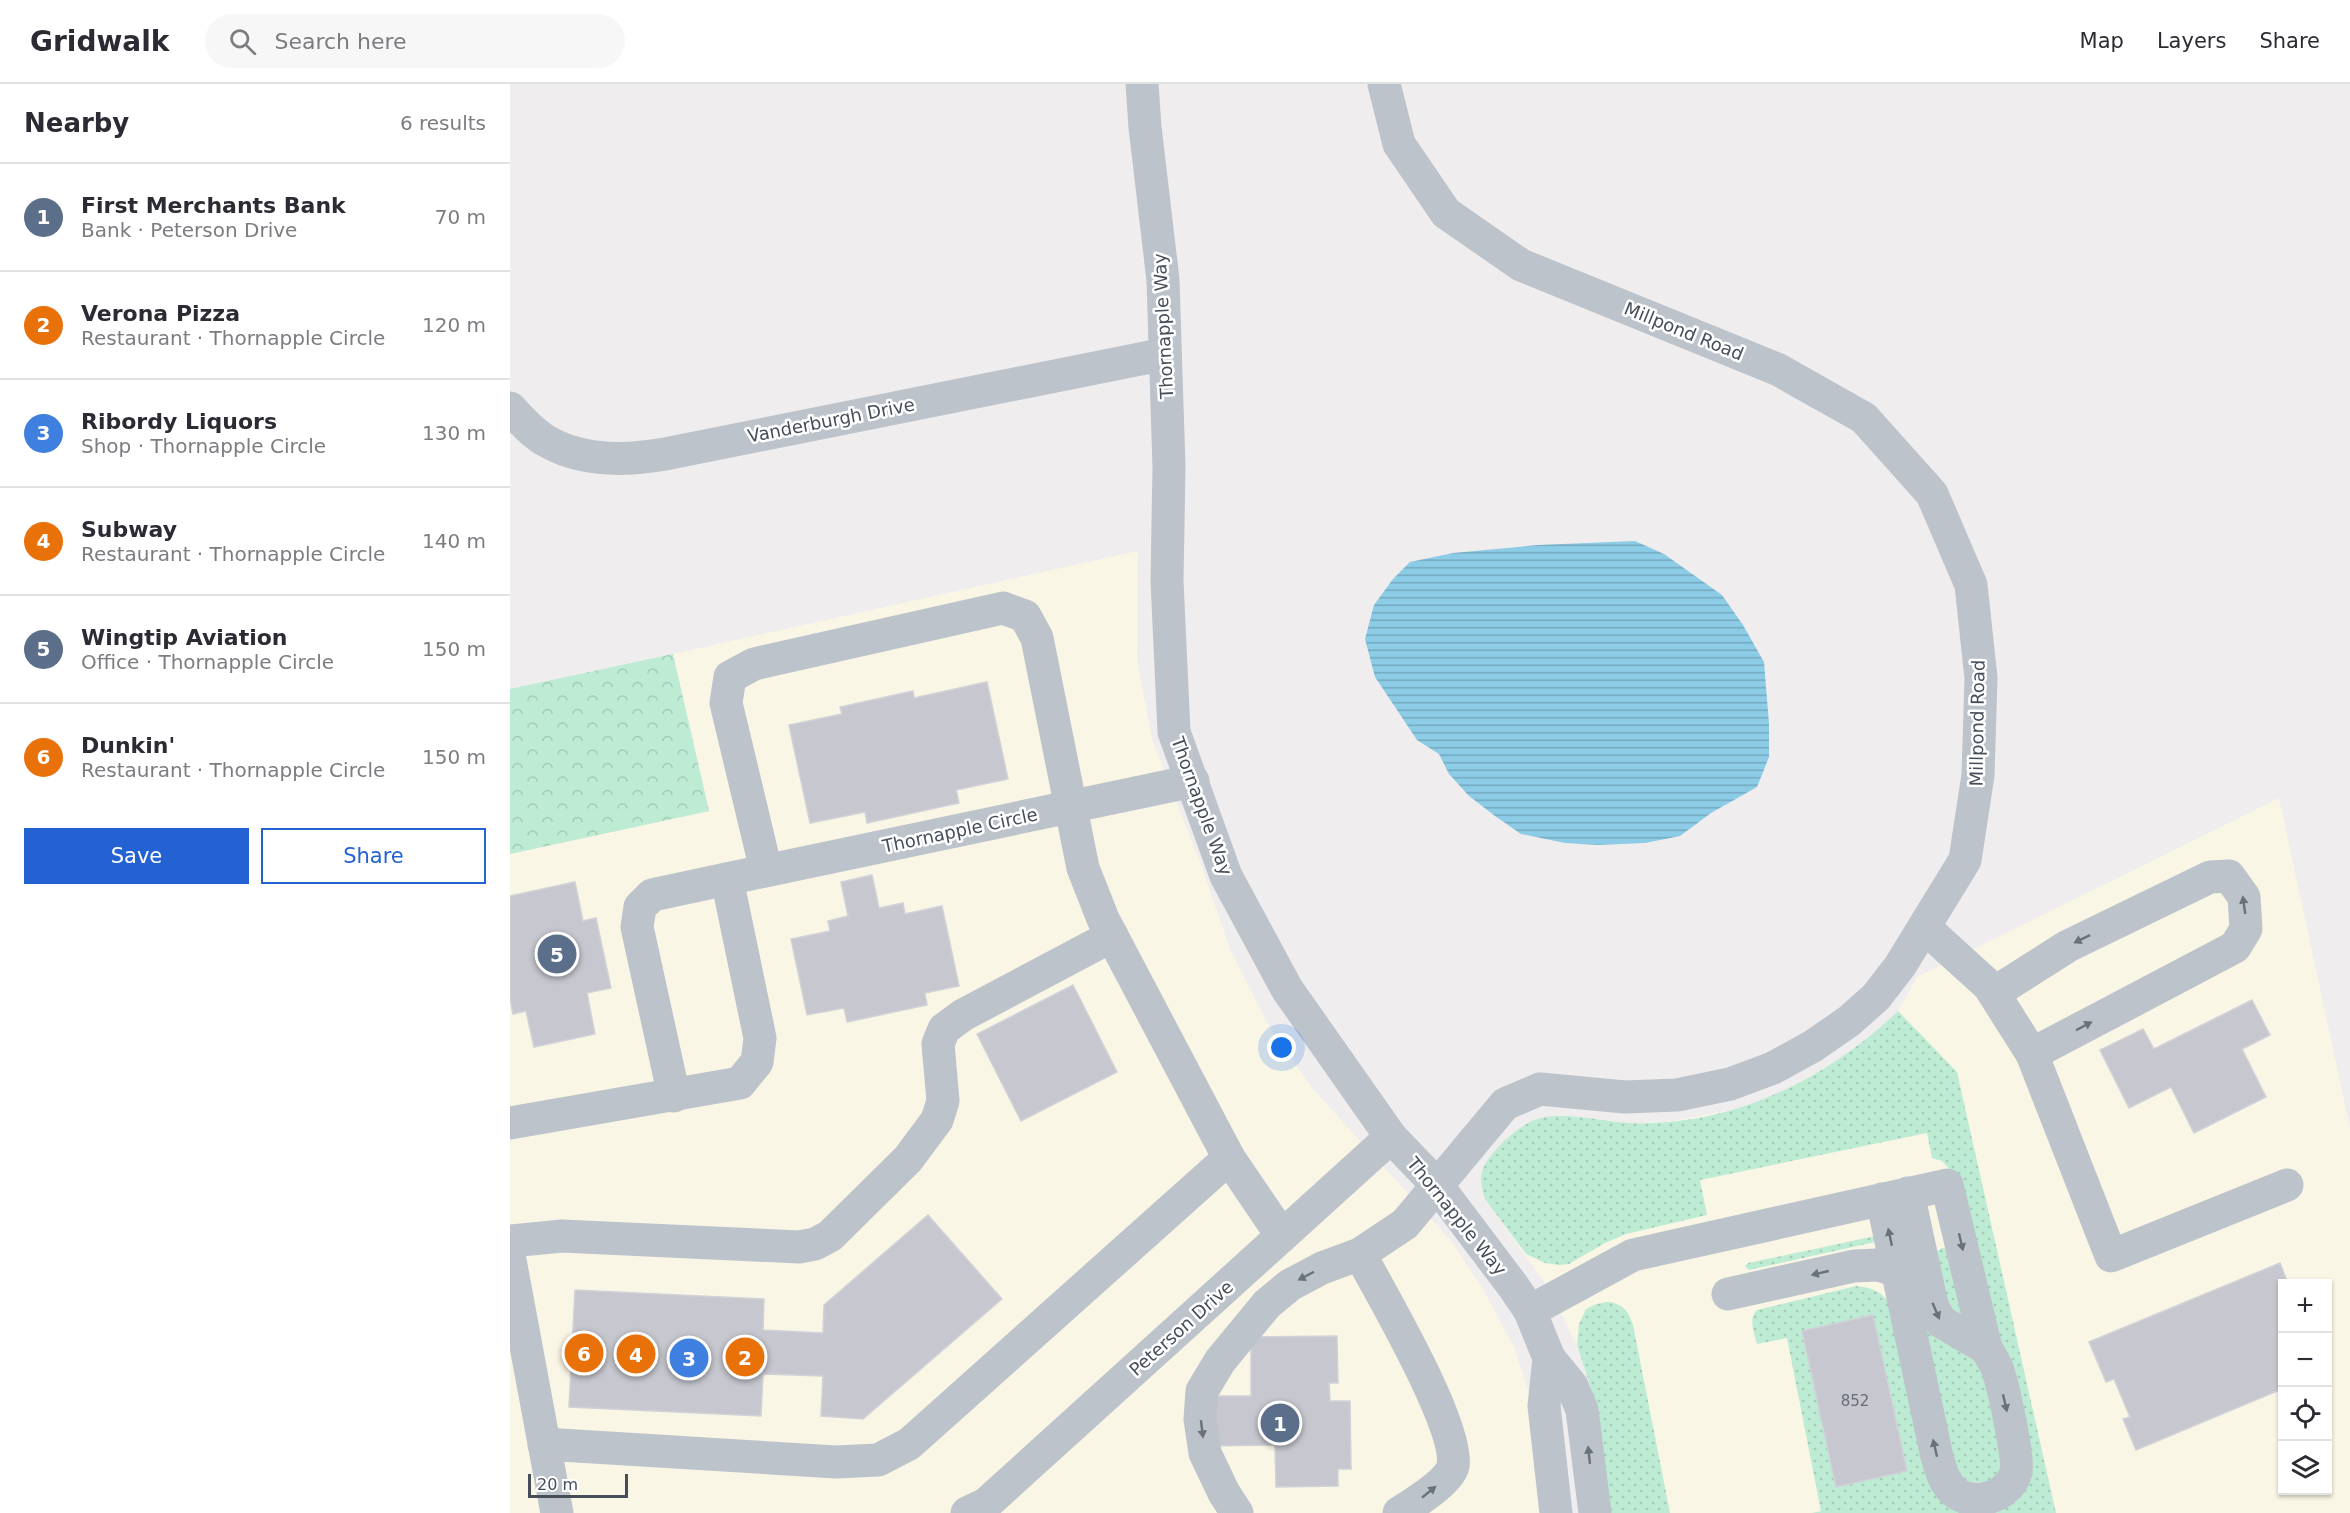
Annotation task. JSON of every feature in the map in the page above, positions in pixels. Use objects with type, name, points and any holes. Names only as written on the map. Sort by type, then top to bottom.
[{"type":"street","name":"Thornapple Way","points":[[1142,84],[1163,280],[1169,467],[1167,581],[1174,732],[1226,876],[1287,989],[1391,1137],[1436,1184],[1486,1249],[1530,1311],[1550,1358],[1572,1386],[1582,1410],[1595,1513]]},
{"type":"street","name":"Millpond Road","points":[[1237,1513],[1204,1453],[1200,1419],[1202,1391],[1220,1361],[1267,1304],[1290,1284],[1322,1268],[1360,1254],[1405,1224],[1505,1104],[1540,1089],[1625,1096],[1677,1095],[1730,1084],[1773,1068],[1813,1046],[1849,1021],[1876,997],[1924,927],[1965,860],[1978,775],[1981,678],[1971,585],[1932,494],[1864,418],[1779,370],[1521,265],[1446,213],[1400,144],[1384,84]]},
{"type":"street","name":"Vanderburgh Drive","points":[[510,408],[526,426],[548,442],[579,454],[629,460],[1165,354]]},
{"type":"street","points":[[766,870],[726,703],[730,677],[754,664],[1003,608],[1025,616],[1037,638],[1083,868],[1112,936],[1229,1158],[1282,1236]]},
{"type":"street","name":"Thornapple Circle","points":[[674,1096],[636,927],[640,907],[652,895],[1192,782]]},
{"type":"street","points":[[1994,993],[2068,946],[2210,877],[2229,876],[2244,897],[2246,928],[2235,947],[2032,1054]]},
{"type":"street","points":[[510,1124],[740,1083],[757,1062],[760,1038],[727,879]]},
{"type":"street","points":[[1924,927],[1989,986],[2032,1054],[2110,1256],[2287,1185]]},
{"type":"street","points":[[510,1242],[562,1236],[799,1247],[815,1244],[830,1236],[908,1159],[937,1120],[944,1101],[938,1044],[944,1029],[963,1015],[1112,936]]},
{"type":"street","name":"Peterson Drive","points":[[967,1513],[986,1504],[1391,1137]]},
{"type":"street","points":[[544,1444],[837,1462],[878,1460],[909,1443],[1229,1158]]},
{"type":"street","points":[[1530,1311],[1633,1255],[1895,1196],[1947,1185],[1986,1348],[1997,1368],[2017,1455],[2016,1473],[2005,1490],[1986,1500],[1962,1497],[1947,1484],[1937,1457],[1898,1271],[1895,1196]]},
{"type":"street","points":[[1895,1196],[1932,1305],[1940,1321],[1986,1348]]},
{"type":"street","points":[[1360,1254],[1410,1345],[1431,1390],[1450,1440],[1453,1465],[1449,1475],[1399,1513]]},
{"type":"street","points":[[510,1260],[556,1513]]},
{"type":"street","points":[[1728,1294],[1854,1266],[1878,1265],[1898,1271]]},
{"type":"street","points":[[1550,1358],[1544,1406],[1556,1513]]},
{"type":"shaded area","points":[[1138,551],[1137,659],[1152,739],[1203,870],[1230,949],[1270,1028],[1312,1088],[1451,1241],[1483,1289],[1514,1347],[1535,1411],[1545,1513],[510,1513],[510,854],[709,811],[673,654]]},
{"type":"shaded area","points":[[2279,798],[2350,1128],[2350,1513],[1609,1513],[1603,1450],[1590,1385],[1577,1346],[1547,1286],[1485,1199],[1482,1191],[1482,1172],[1497,1149],[1522,1127],[1543,1117],[1559,1116],[1634,1123],[1668,1122],[1736,1109],[1768,1099],[1839,1060],[1873,1036],[1898,1011],[1917,977]]},
{"type":"green space","points":[[673,654],[709,811],[510,854],[510,689]]},
{"type":"green space","points":[[1898,1011],[1957,1072],[2056,1513],[1992,1513],[2016,1500],[1988,1327],[1951,1171],[1942,1161],[1932,1158],[1927,1133],[1700,1180],[1707,1215],[1626,1234],[1605,1243],[1569,1264],[1545,1263],[1526,1254],[1484,1196],[1481,1175],[1485,1165],[1510,1135],[1525,1124],[1554,1116],[1631,1123],[1668,1122],[1705,1117],[1741,1107],[1776,1094],[1841,1058],[1871,1036]]},
{"type":"green space","points":[[1880,1235],[1880,1241],[1749,1270],[1745,1266],[1748,1263]]},
{"type":"green space","points":[[1942,1248],[1949,1249],[1962,1316],[1949,1317],[1933,1254]]},
{"type":"green space","points":[[1910,1263],[1965,1350],[1984,1371],[2004,1463],[1995,1480],[1970,1482],[1957,1473]]},
{"type":"green space","points":[[1856,1286],[1876,1291],[1884,1296],[1891,1305],[1969,1513],[1812,1513],[1821,1511],[1787,1338],[1757,1344],[1752,1326],[1753,1317],[1757,1310]]},
{"type":"green space","points":[[1608,1302],[1618,1304],[1625,1309],[1633,1325],[1670,1513],[1609,1513],[1603,1450],[1590,1385],[1577,1345],[1579,1324],[1586,1309]]},
{"type":"water","points":[[1635,541],[1664,554],[1722,595],[1743,625],[1764,662],[1769,757],[1757,787],[1711,813],[1680,836],[1645,843],[1597,845],[1565,843],[1521,834],[1469,796],[1449,774],[1439,754],[1417,740],[1375,677],[1365,639],[1374,605],[1393,579],[1410,562],[1453,553],[1538,545]]},
{"type":"building","points":[[987,682],[1008,779],[956,790],[959,803],[867,823],[865,812],[810,823],[789,725],[842,714],[840,707],[913,691],[914,698]]},
{"type":"building","points":[[872,875],[879,908],[903,903],[905,914],[942,906],[959,986],[925,993],[927,1005],[847,1022],[844,1008],[807,1015],[791,939],[830,931],[828,921],[848,916],[841,882]]},
{"type":"building","points":[[575,882],[583,921],[596,918],[611,988],[587,993],[595,1034],[534,1047],[526,1011],[513,1014],[510,999],[510,896]]},
{"type":"building","points":[[1073,985],[1117,1072],[1021,1121],[977,1034]]},
{"type":"building","points":[[2252,1000],[2270,1035],[2242,1049],[2266,1097],[2194,1133],[2171,1087],[2129,1108],[2100,1050],[2143,1029],[2154,1049]]},
{"type":"building","points":[[928,1215],[1002,1299],[863,1419],[821,1416],[823,1376],[763,1374],[761,1416],[569,1407],[575,1290],[764,1299],[763,1330],[823,1333],[824,1305]]},
{"type":"building","points":[[2280,1263],[2286,1279],[2278,1279],[2278,1391],[2136,1450],[2123,1419],[2130,1417],[2114,1379],[2106,1382],[2089,1342]]},
{"type":"building","points":[[1873,1315],[1907,1471],[1836,1487],[1802,1331]]},
{"type":"building","points":[[1337,1336],[1338,1383],[1329,1383],[1330,1401],[1350,1401],[1351,1469],[1338,1469],[1338,1486],[1276,1487],[1275,1445],[1209,1446],[1208,1396],[1251,1396],[1251,1337]]},
{"type":"place","name":"Wingtip Aviation","points":[[557,954]]},
{"type":"place","name":"Dunkin'","points":[[584,1353]]},
{"type":"place","name":"Subway","points":[[636,1354]]},
{"type":"place","name":"Verona Pizza","points":[[745,1357]]},
{"type":"place","name":"Ribordy Liquors","points":[[689,1358]]},
{"type":"place","name":"First Merchants Bank","points":[[1280,1423]]}]
